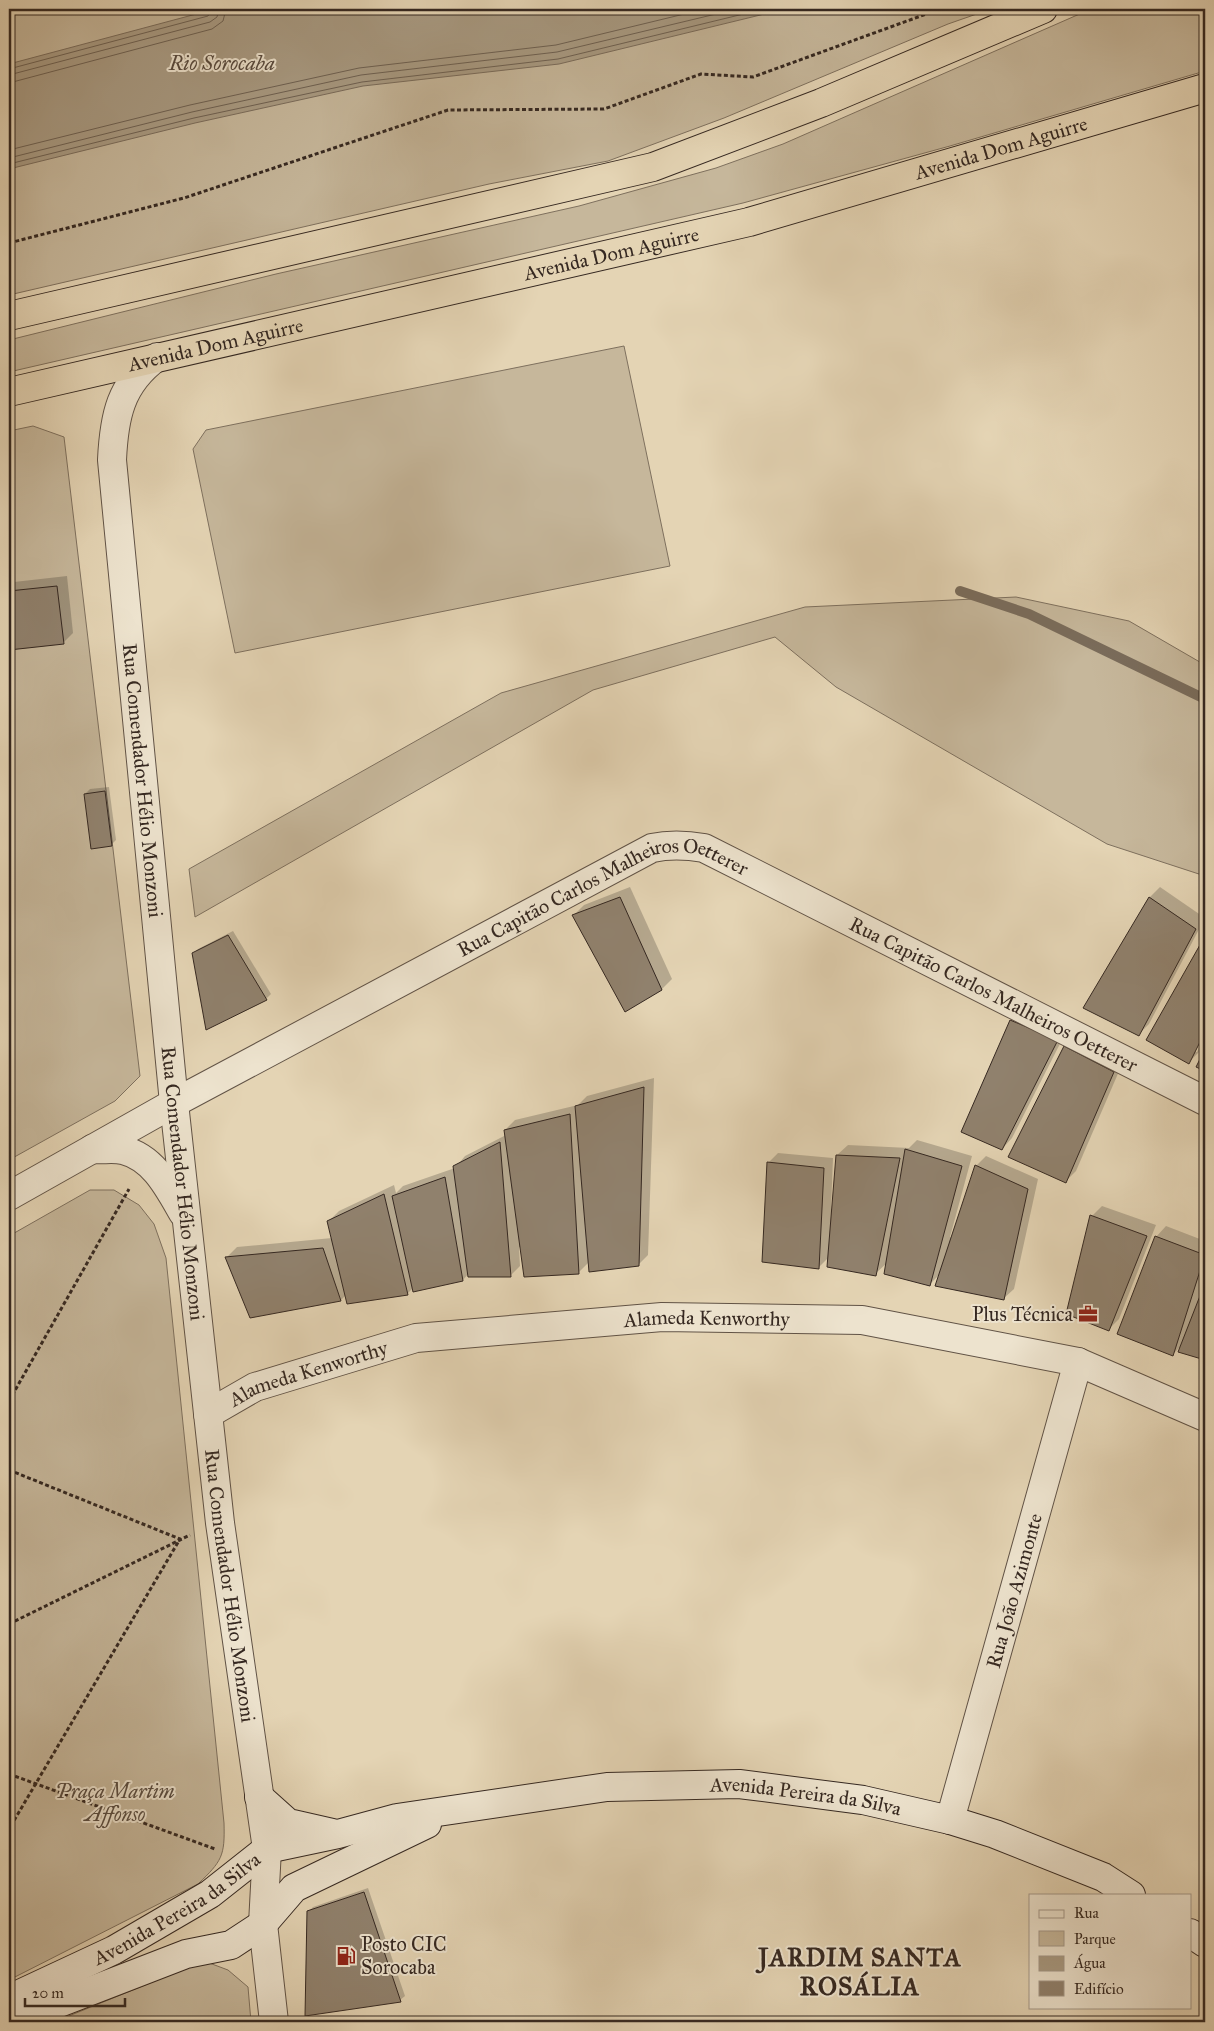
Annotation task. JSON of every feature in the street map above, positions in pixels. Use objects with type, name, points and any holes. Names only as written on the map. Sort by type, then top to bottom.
[{"type":"highway","points":[[9,316],[653,167],[821,103],[1043,9]]},
{"type":"highway","name":"Avenida Dom Aguirre","points":[[9,392],[750,222],[1205,88]]},
{"type":"street","name":"Rua Comendador Hélio Monzoni","points":[[157,357],[141,369],[134,378],[115,418],[112,460],[174,1103],[208,1414],[220,1523],[259,1797],[258,1856],[274,2022]]},
{"type":"street","name":"Rua Capitão Carlos Malheiros Oetterer","points":[[9,1196],[174,1103],[652,848],[680,844],[704,848],[1205,1101]]},
{"type":"street","points":[[92,1149],[123,1150],[146,1159],[164,1181],[187,1221]]},
{"type":"street","name":"Alameda Kenworthy","points":[[208,1414],[255,1387],[416,1338],[662,1317],[862,1320],[1078,1362],[1205,1417]]},
{"type":"street","name":"Rua João Azimonte","points":[[950,1820],[1078,1362]]},
{"type":"street","name":"Avenida Pereira da Silva","points":[[9,1999],[114,1950],[210,1894],[258,1856],[396,1818],[607,1787],[739,1784],[863,1800],[950,1820],[995,1834],[1103,1877],[1129,1894]]},
{"type":"street","points":[[259,1797],[288,1822],[338,1834]]},
{"type":"street","name":"Avenida Pereira da Silva","points":[[10,2022],[186,1954],[230,1945],[264,1924],[294,1888],[365,1852],[465,1808]]},
{"type":"street","points":[[1192,1934],[1205,1943]]},
{"type":"path","points":[[9,244],[184,198],[448,110],[604,109],[701,74],[753,77],[940,9]]},
{"type":"path","points":[[9,1401],[146,1159]]},
{"type":"path","points":[[9,1470],[180,1540]]},
{"type":"path","points":[[9,1624],[180,1540],[220,1523]]},
{"type":"path","points":[[9,1829],[180,1540]]},
{"type":"path","points":[[9,1774],[258,1856]]},
{"type":"green space","points":[[19,9],[991,9],[948,24],[724,118],[608,161],[489,184],[9,295],[9,11]]},
{"type":"green space","points":[[1091,9],[1205,9],[1205,71],[950,146],[743,203],[9,372],[9,340],[276,274],[579,206],[716,168],[783,144]]},
{"type":"green space","points":[[624,346],[670,566],[235,653],[193,449],[206,430]]},
{"type":"green space","points":[[33,426],[64,437],[140,1076],[115,1101],[9,1160],[9,431]]},
{"type":"green space","points":[[1016,597],[1129,621],[1205,665],[1205,876],[1107,844],[836,687],[775,637],[593,690],[195,917],[189,869],[501,693],[805,607]]},
{"type":"green space","name":"Praça Martim Affonso","points":[[90,1190],[114,1190],[139,1205],[154,1224],[166,1258],[224,1823],[224,1843],[223,1851],[217,1863],[198,1884],[9,1980],[9,1236]]},
{"type":"green space","points":[[204,1961],[228,1970],[248,1987],[251,2022],[54,2022]]},
{"type":"water","name":"Rio Sorocaba","points":[[215,9],[785,9],[559,64],[363,86],[195,123],[9,169],[9,64]]},
{"type":"building","points":[[57,586],[64,644],[9,650],[9,591]]},
{"type":"building","points":[[105,791],[112,846],[91,849],[84,794]]},
{"type":"building","points":[[620,897],[662,990],[625,1012],[572,915]]},
{"type":"building","points":[[1149,897],[1196,929],[1139,1036],[1083,1008]]},
{"type":"building","points":[[228,935],[267,1000],[206,1030],[192,953]]},
{"type":"building","points":[[1205,936],[1205,1032],[1189,1064],[1146,1040]]},
{"type":"building","points":[[1010,1020],[1058,1040],[1002,1150],[961,1132]]},
{"type":"building","points":[[1064,1046],[1114,1072],[1066,1183],[1008,1157]]},
{"type":"building","points":[[1205,1049],[1205,1071],[1196,1067]]},
{"type":"building","points":[[644,1087],[639,1266],[589,1272],[575,1106]]},
{"type":"building","points":[[570,1114],[579,1274],[524,1277],[504,1130]]},
{"type":"building","points":[[500,1142],[511,1277],[468,1277],[453,1166]]},
{"type":"building","points":[[905,1149],[962,1166],[930,1286],[884,1274]]},
{"type":"building","points":[[836,1155],[900,1158],[876,1276],[827,1267]]},
{"type":"building","points":[[767,1162],[824,1168],[819,1269],[762,1262]]},
{"type":"building","points":[[975,1165],[1028,1189],[1004,1300],[935,1286]]},
{"type":"building","points":[[445,1177],[463,1281],[413,1292],[392,1196]]},
{"type":"building","points":[[384,1194],[408,1295],[347,1304],[327,1221]]},
{"type":"building","points":[[1090,1215],[1147,1236],[1109,1331],[1066,1314]]},
{"type":"building","points":[[1155,1236],[1205,1255],[1173,1356],[1117,1334]]},
{"type":"building","points":[[323,1248],[341,1301],[250,1318],[225,1257]]},
{"type":"building","points":[[1205,1283],[1205,1360],[1178,1352]]},
{"type":"building","name":"Posto CIC Sorocaba","points":[[364,1892],[401,2002],[305,2016],[307,1911]]},
{"type":"waterway","points":[[960,591],[1029,614],[1205,699]]},
{"type":"place","name":"Plus Técnica","points":[[1088,1314]]},
{"type":"place","name":"Posto CIC Sorocaba","points":[[346,1956]]},
{"type":"district","name":"JARDIM SANTA ROSÁLIA","points":[[860,1972]]}]
